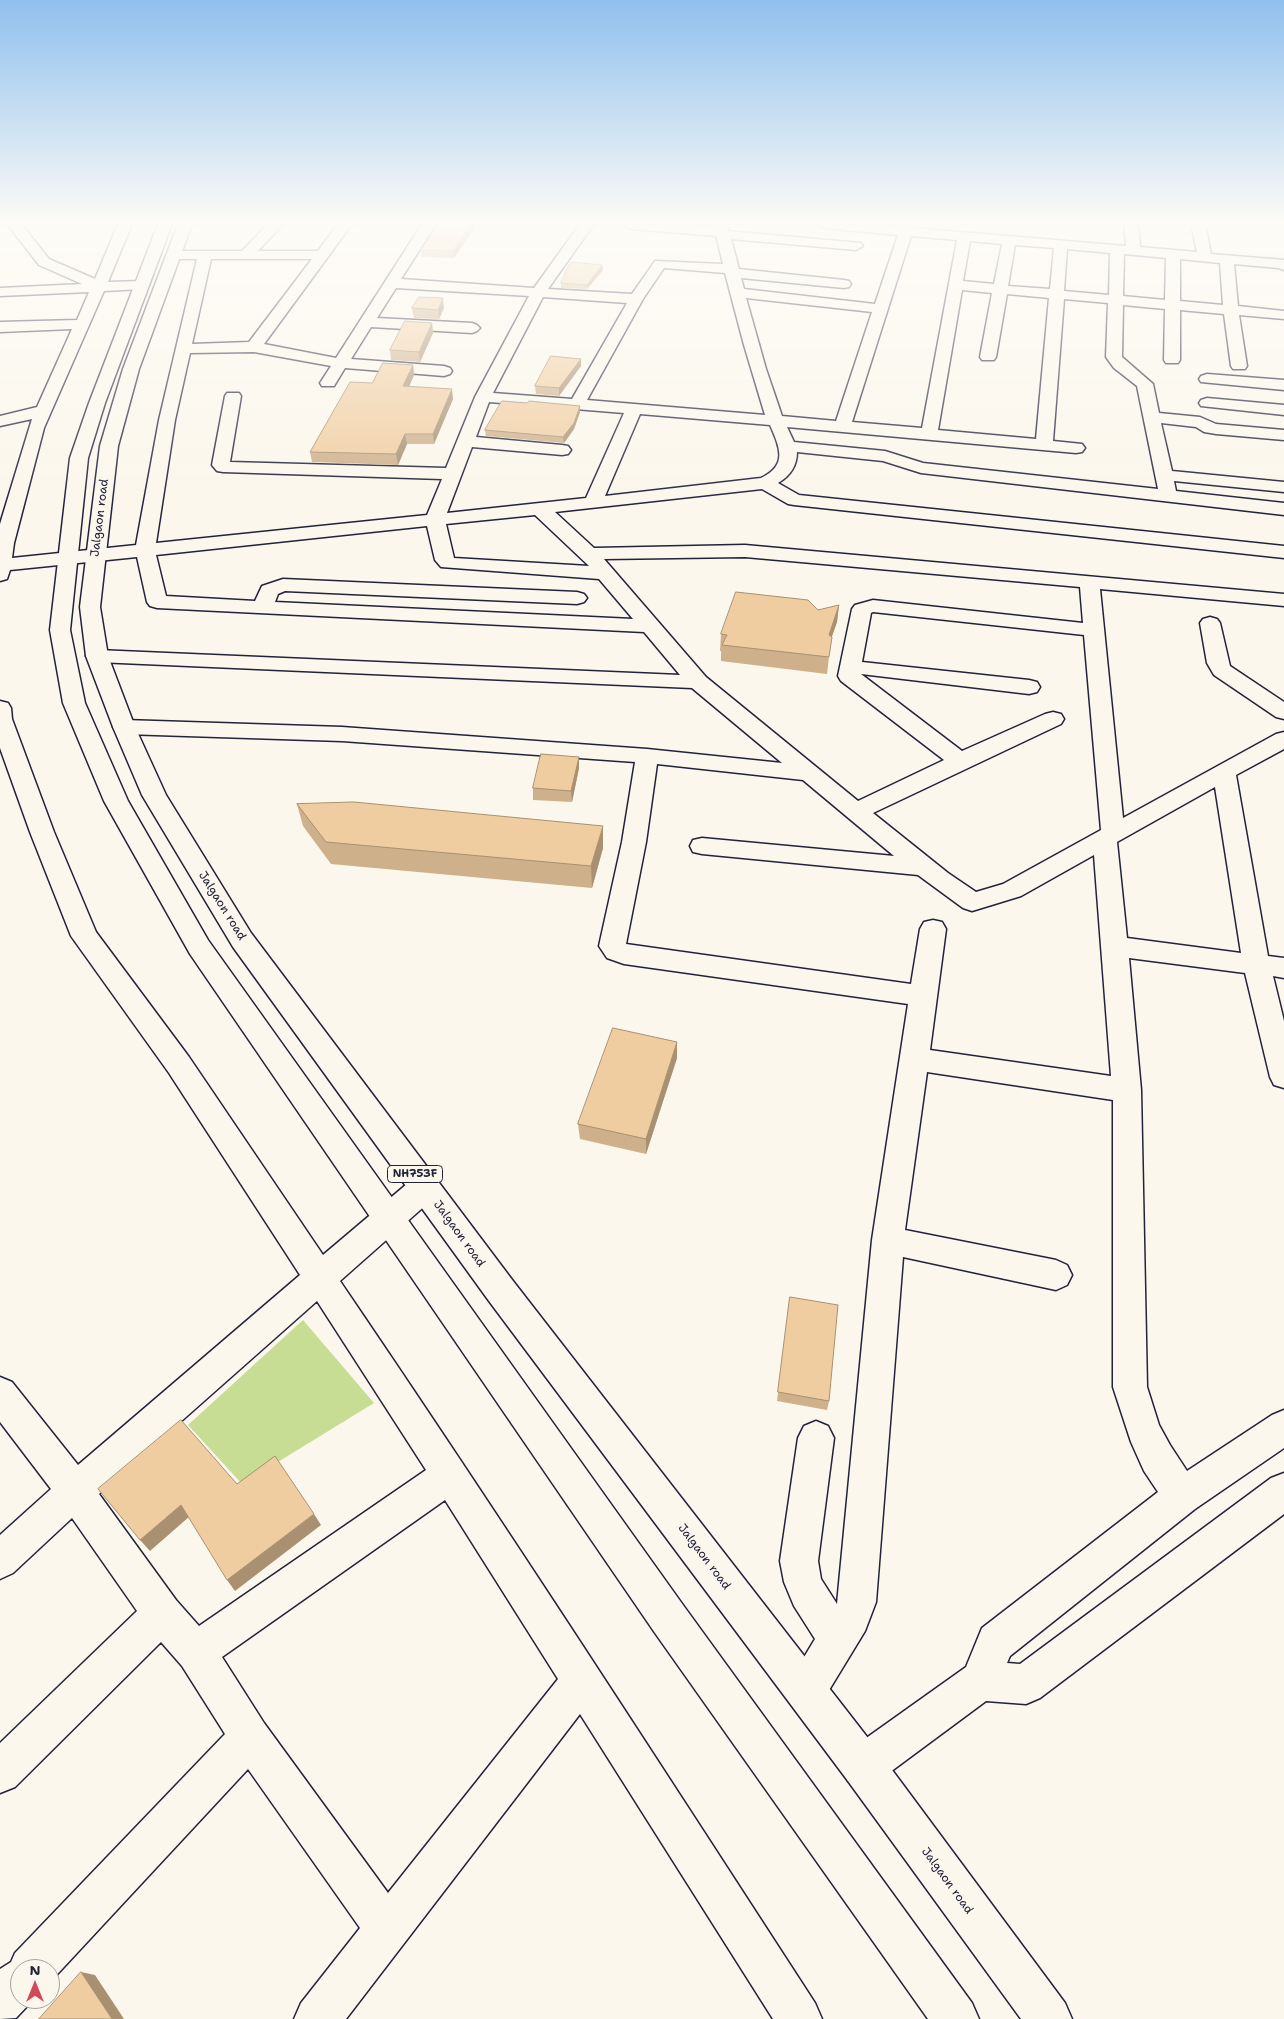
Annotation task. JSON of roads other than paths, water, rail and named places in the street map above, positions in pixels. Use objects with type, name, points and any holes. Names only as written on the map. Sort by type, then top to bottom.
[{"type":"main road","points":[[85,318],[36,428],[16,494],[4,543],[1,570],[82,556],[435,519],[541,510],[765,484],[780,475],[786,466],[788,458],[787,446],[774,419],[745,318]]},
{"type":"main road","name":"Jalgaon road","points":[[129,318],[96,402],[79,458],[82,556],[97,656],[124,727],[154,795],[242,940],[501,1291],[863,1766],[1049,2019]]},
{"type":"main road","name":"Jalgaon road","points":[[150,318],[131,370],[109,446],[82,556],[60,630],[74,703],[116,800],[199,946],[675,1627],[956,2019]]},
{"type":"main road","points":[[190,318],[165,428],[145,550],[157,602],[652,626]]},
{"type":"main road","points":[[254,347],[275,318]]},
{"type":"main road","points":[[328,383],[369,318]]},
{"type":"main road","points":[[524,318],[483,397],[435,519],[444,560],[448,563],[605,572]]},
{"type":"main road","points":[[577,404],[625,318]]},
{"type":"main road","points":[[842,427],[877,318]]},
{"type":"main road","points":[[928,434],[949,318]]},
{"type":"main road","points":[[988,356],[995,318]]},
{"type":"main road","points":[[1044,445],[1055,318]]},
{"type":"main road","points":[[1115,318],[1114,357],[1120,365],[1145,384],[1168,496]]},
{"type":"main road","points":[[1172,318],[1172,360]]},
{"type":"main road","points":[[1232,318],[1239,366]]},
{"type":"main road","points":[[367,322],[472,328]]},
{"type":"main road","points":[[0,327],[82,324]]},
{"type":"main road","points":[[183,349],[254,347],[340,363],[444,371]]},
{"type":"main road","points":[[1208,378],[1284,385]]},
{"type":"main road","points":[[233,396],[221,465],[223,467],[452,474]]},
{"type":"main road","points":[[483,397],[774,419],[1076,448]]},
{"type":"main road","points":[[1207,403],[1284,410]]},
{"type":"main road","points":[[592,504],[634,408]]},
{"type":"main road","points":[[0,421],[43,411]]},
{"type":"main road","points":[[1152,417],[1200,422],[1210,428],[1284,435]]},
{"type":"main road","points":[[465,442],[562,450]]},
{"type":"main road","points":[[787,446],[885,456],[921,468],[1284,508]]},
{"type":"main road","points":[[1163,475],[1284,487]]},
{"type":"main road","points":[[765,484],[794,500],[1284,552]]},
{"type":"main road","points":[[541,510],[589,554],[698,682],[924,867],[972,902],[1012,890],[1284,739]]},
{"type":"main road","points":[[589,554],[745,551],[1284,600]]},
{"type":"main road","points":[[1089,582],[1109,836],[1114,946],[1127,1090],[1130,1388],[1142,1430],[1156,1458],[1182,1496]]},
{"type":"main road","points":[[262,608],[269,590],[283,585],[577,598]]},
{"type":"main road","points":[[960,761],[851,679],[848,673],[851,667],[862,609],[866,607],[882,607],[1093,630]]},
{"type":"main road","points":[[1210,623],[1218,663],[1222,670],[1284,712]]},
{"type":"main road","points":[[97,656],[698,682]]},
{"type":"main road","points":[[851,667],[1029,687]]},
{"type":"main road","points":[[0,708],[1,719],[42,832],[84,936],[179,1064],[320,1277],[450,1475],[799,2019]]},
{"type":"main road","points":[[857,811],[1053,719]]},
{"type":"main road","points":[[124,727],[342,734],[647,756],[811,773]]},
{"type":"main road","points":[[647,756],[634,842],[612,946],[616,951],[624,954],[923,996]]},
{"type":"main road","points":[[1224,773],[1256,964],[1284,1077]]},
{"type":"main road","points":[[702,846],[924,867]]},
{"type":"main road","points":[[806,1691],[857,1602],[888,1240],[933,929]]},
{"type":"main road","points":[[1114,946],[1284,968]]},
{"type":"main road","points":[[914,1059],[1127,1090]]},
{"type":"main road","points":[[0,1560],[75,1491],[425,1187]]},
{"type":"main road","points":[[888,1240],[1056,1275]]},
{"type":"main road","points":[[0,1394],[75,1491],[162,1614],[196,1652],[250,1737],[386,1928]]},
{"type":"main road","points":[[863,1766],[980,1682],[996,1642],[1182,1496],[1284,1427]]},
{"type":"main road","points":[[816,1438],[799,1561],[799,1575],[805,1588],[838,1638]]},
{"type":"main road","points":[[196,1652],[450,1475]]},
{"type":"main road","points":[[980,1682],[1026,1684],[1284,1491]]},
{"type":"main road","points":[[0,1772],[162,1614]]},
{"type":"main road","points":[[316,2019],[582,1680]]},
{"type":"main road","points":[[40,1959],[250,1737]]},
{"type":"main road","points":[[0,2002],[10,1991]]}]
